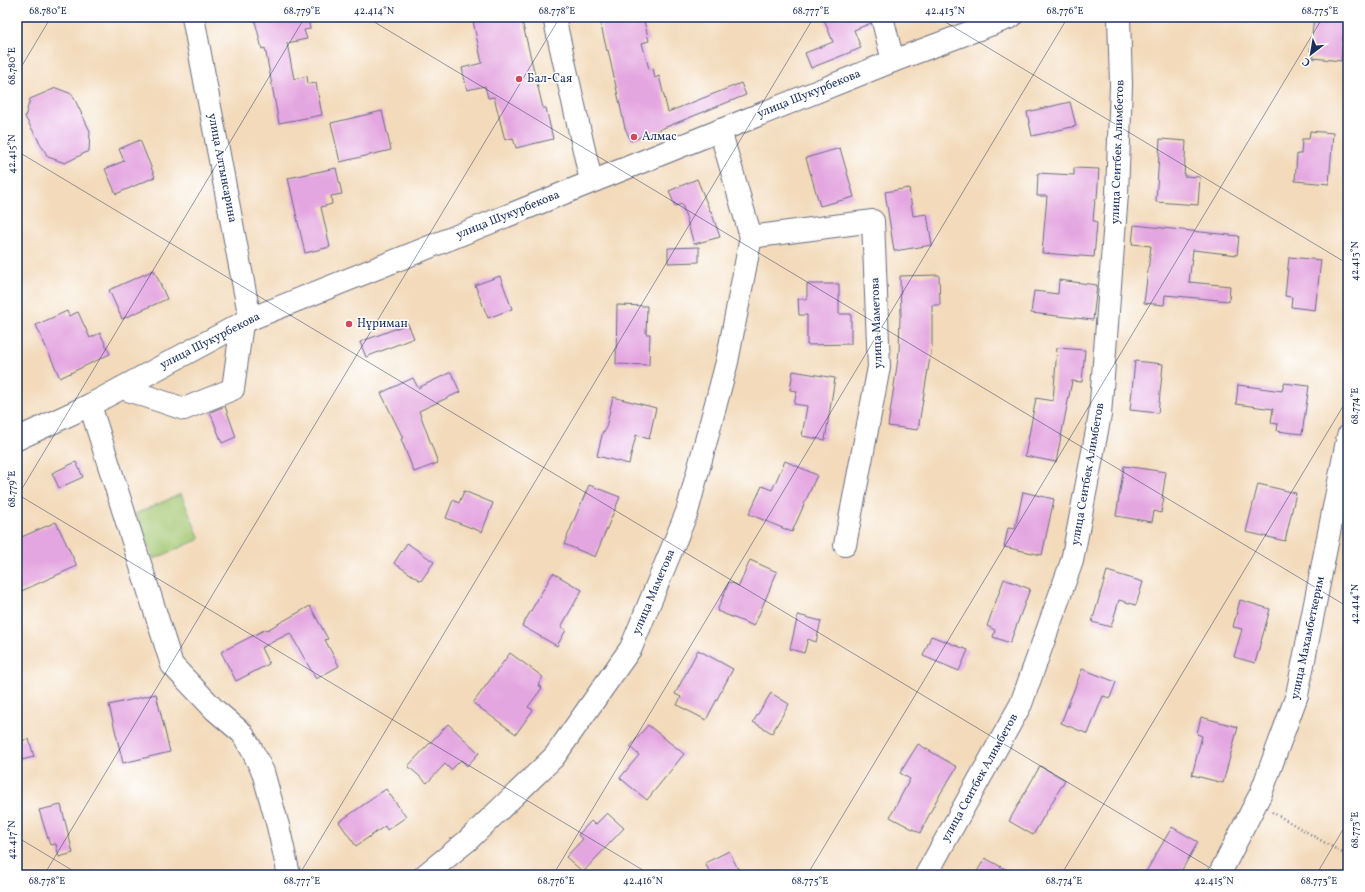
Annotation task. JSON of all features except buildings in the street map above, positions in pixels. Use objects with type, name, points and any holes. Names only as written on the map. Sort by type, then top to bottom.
[{"type":"street","name":"улица Алтынсарина","points":[[122,388],[184,409],[233,389],[246,321],[193,17]]},
{"type":"street","points":[[554,17],[591,181]]},
{"type":"street","points":[[882,17],[893,61]]},
{"type":"street","name":"улица Шукурбекова","points":[[17,439],[90,405],[246,321],[591,181],[893,61],[1011,17]]},
{"type":"street","name":"улица Сеитбек Алимбетов","points":[[926,875],[1021,704],[1072,561],[1100,415],[1117,194],[1121,85],[1119,17]]},
{"type":"street","name":"улица Маметова","points":[[425,875],[467,841],[554,757],[630,648],[687,512],[727,362],[751,237],[720,130]]},
{"type":"street","name":"улица Маметова","points":[[751,237],[873,221],[880,367],[845,545]]},
{"type":"street","points":[[90,405],[172,665],[215,710],[242,733],[252,750],[263,772],[278,826],[289,875]]},
{"type":"street","name":"улица Махамбеткерим","points":[[1219,875],[1261,793],[1297,696],[1348,436]]},
{"type":"path","points":[[1256,802],[1348,856]]},
{"type":"green space","points":[[181,494],[200,539],[154,559],[135,514]]},
{"type":"place","name":"Бал-Сая","points":[[519,79]]},
{"type":"place","name":"Алмас","points":[[634,137]]},
{"type":"place","name":"Нұриман","points":[[349,324]]}]
